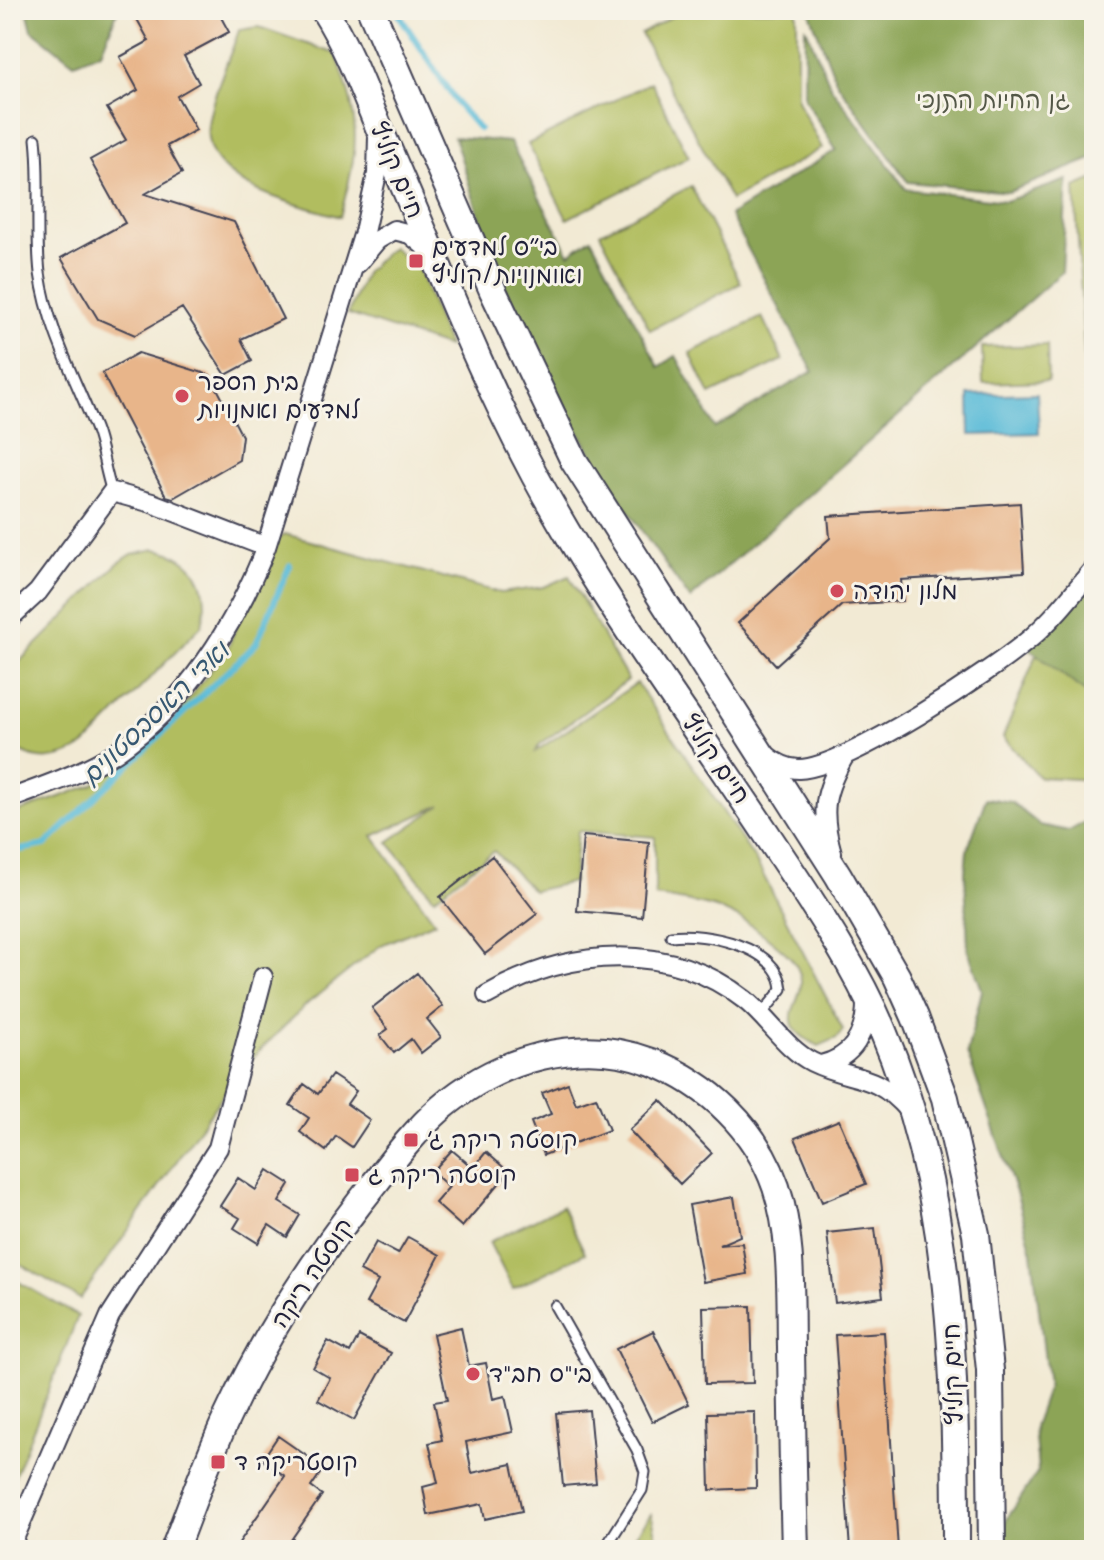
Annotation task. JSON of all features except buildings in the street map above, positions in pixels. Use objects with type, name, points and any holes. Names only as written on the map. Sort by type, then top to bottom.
[{"type":"main road","name":"חיים קוליץ","points":[[324,10],[376,121],[496,398],[555,513],[787,864],[866,993],[898,1069],[913,1115],[941,1240],[952,1328],[956,1550]]},
{"type":"main road","name":"חיים קוליץ","points":[[371,10],[493,291],[574,461],[838,875],[903,990],[931,1057],[956,1139],[976,1234],[988,1325],[992,1550]]},
{"type":"main road","name":"קוסטה ריקה","points":[[174,1550],[227,1418],[292,1294],[396,1157],[438,1110],[487,1076],[539,1056],[595,1050],[636,1056],[669,1068],[706,1091],[750,1137],[775,1184],[786,1234],[790,1298],[795,1550]]},
{"type":"street","points":[[10,799],[80,772],[115,752],[145,729],[206,661],[247,596],[266,547],[352,271],[377,174],[376,121]]},
{"type":"street","points":[[352,271],[377,240],[394,230],[420,241],[435,258]]},
{"type":"street","points":[[10,618],[38,592],[112,492],[152,503],[266,547]]},
{"type":"street","points":[[751,738],[777,763],[788,768],[813,767],[845,755],[982,676],[1045,625],[1094,568]]},
{"type":"street","points":[[838,875],[826,834],[825,811],[828,784],[845,755]]},
{"type":"street","points":[[487,995],[512,981],[577,960],[639,957],[700,972],[729,988],[800,1053],[821,1065],[874,1080],[893,1092],[913,1115]]},
{"type":"street","points":[[10,1548],[110,1316],[218,1148],[263,977]]},
{"type":"street","points":[[821,1065],[838,1061],[857,1043],[866,1011],[866,993]]},
{"type":"lane","points":[[36,139],[41,181],[40,271],[47,304],[55,336],[97,432],[112,492]]},
{"type":"lane","points":[[671,936],[692,933],[731,940],[776,971],[782,989],[761,1015]]},
{"type":"lane","points":[[555,1306],[637,1450],[645,1472],[642,1490],[604,1550]]},
{"type":"green space","points":[[27,10],[118,10],[101,52],[74,63],[32,30]]},
{"type":"green space","points":[[684,10],[797,10],[797,100],[822,148],[731,200],[641,34]]},
{"type":"green space","name":"גן החיות התנכי","points":[[809,10],[1094,10],[1094,158],[1009,192],[908,182],[836,81]]},
{"type":"green space","points":[[805,26],[831,87],[906,189],[1006,201],[1067,180],[1062,272],[690,599],[611,484],[541,365],[495,263],[454,137],[510,142],[569,254],[591,238],[659,367],[676,356],[715,428],[813,371],[730,215],[836,150],[804,98]]},
{"type":"green space","points":[[259,27],[336,54],[350,99],[355,135],[351,171],[340,217],[255,189],[219,164],[210,146],[210,113],[239,30]]},
{"type":"green space","points":[[651,82],[689,157],[567,219],[528,144]]},
{"type":"green space","points":[[1094,179],[1094,404],[1086,386],[1075,187]]},
{"type":"green space","points":[[691,186],[741,283],[650,330],[600,233]]},
{"type":"green space","points":[[392,247],[419,270],[448,347],[348,314],[366,271]]},
{"type":"green space","points":[[762,317],[783,360],[710,395],[690,353]]},
{"type":"green space","points":[[1047,345],[1048,381],[983,383],[982,347]]},
{"type":"green space","points":[[285,534],[501,593],[544,587],[569,576],[628,680],[539,745],[536,751],[637,683],[756,861],[843,1030],[837,1038],[819,1046],[795,1029],[792,1020],[801,985],[800,975],[786,953],[758,930],[718,909],[655,896],[655,837],[578,831],[573,882],[533,891],[494,851],[434,898],[388,842],[441,805],[373,836],[435,922],[381,945],[308,1003],[242,1068],[80,1299],[10,1258],[10,815],[92,785],[163,732],[228,648],[266,547]]},
{"type":"green space","points":[[155,549],[181,559],[198,575],[205,598],[202,625],[85,745],[66,755],[46,758],[37,758],[19,750],[10,742],[11,670],[117,564],[132,554]]},
{"type":"green space","points":[[1094,569],[1094,780],[1039,777],[1003,737],[1038,651]]},
{"type":"green space","points":[[1094,577],[1094,699],[1027,647]]},
{"type":"green space","points":[[986,798],[1011,802],[1040,825],[1069,831],[1094,817],[1094,1550],[1003,1550],[1005,1522],[1038,1471],[1034,1427],[1048,1386],[1032,1252],[1018,1198],[967,1053],[982,990],[968,950],[965,872],[967,851]]},
{"type":"green space","points":[[562,1206],[585,1253],[513,1289],[489,1242]]},
{"type":"green space","points":[[10,1277],[78,1316],[10,1488]]},
{"type":"green space","points":[[651,1514],[660,1550],[625,1550]]},
{"type":"water","points":[[1037,393],[1039,433],[970,435],[969,395]]},
{"type":"waterway","points":[[396,10],[458,105],[479,129]]},
{"type":"waterway","name":"ואדי האסבסטונים","points":[[10,852],[45,845],[256,644],[290,565]]},
{"type":"place","name":"בי״ס למדעים ואומנויות/קוליץ","points":[[416,261]]},
{"type":"place","name":"בית הספר למדעים ואמנויות","points":[[182,396]]},
{"type":"place","name":"מלון יהודה","points":[[837,591]]},
{"type":"place","name":"קוסטה ריקה ג׳","points":[[411,1140]]},
{"type":"place","name":"קוסטה ריקה ג","points":[[352,1175]]},
{"type":"place","name":"בי\"ס חב\"ד","points":[[473,1374]]},
{"type":"place","name":"קוסטריקה ד","points":[[218,1462]]}]
